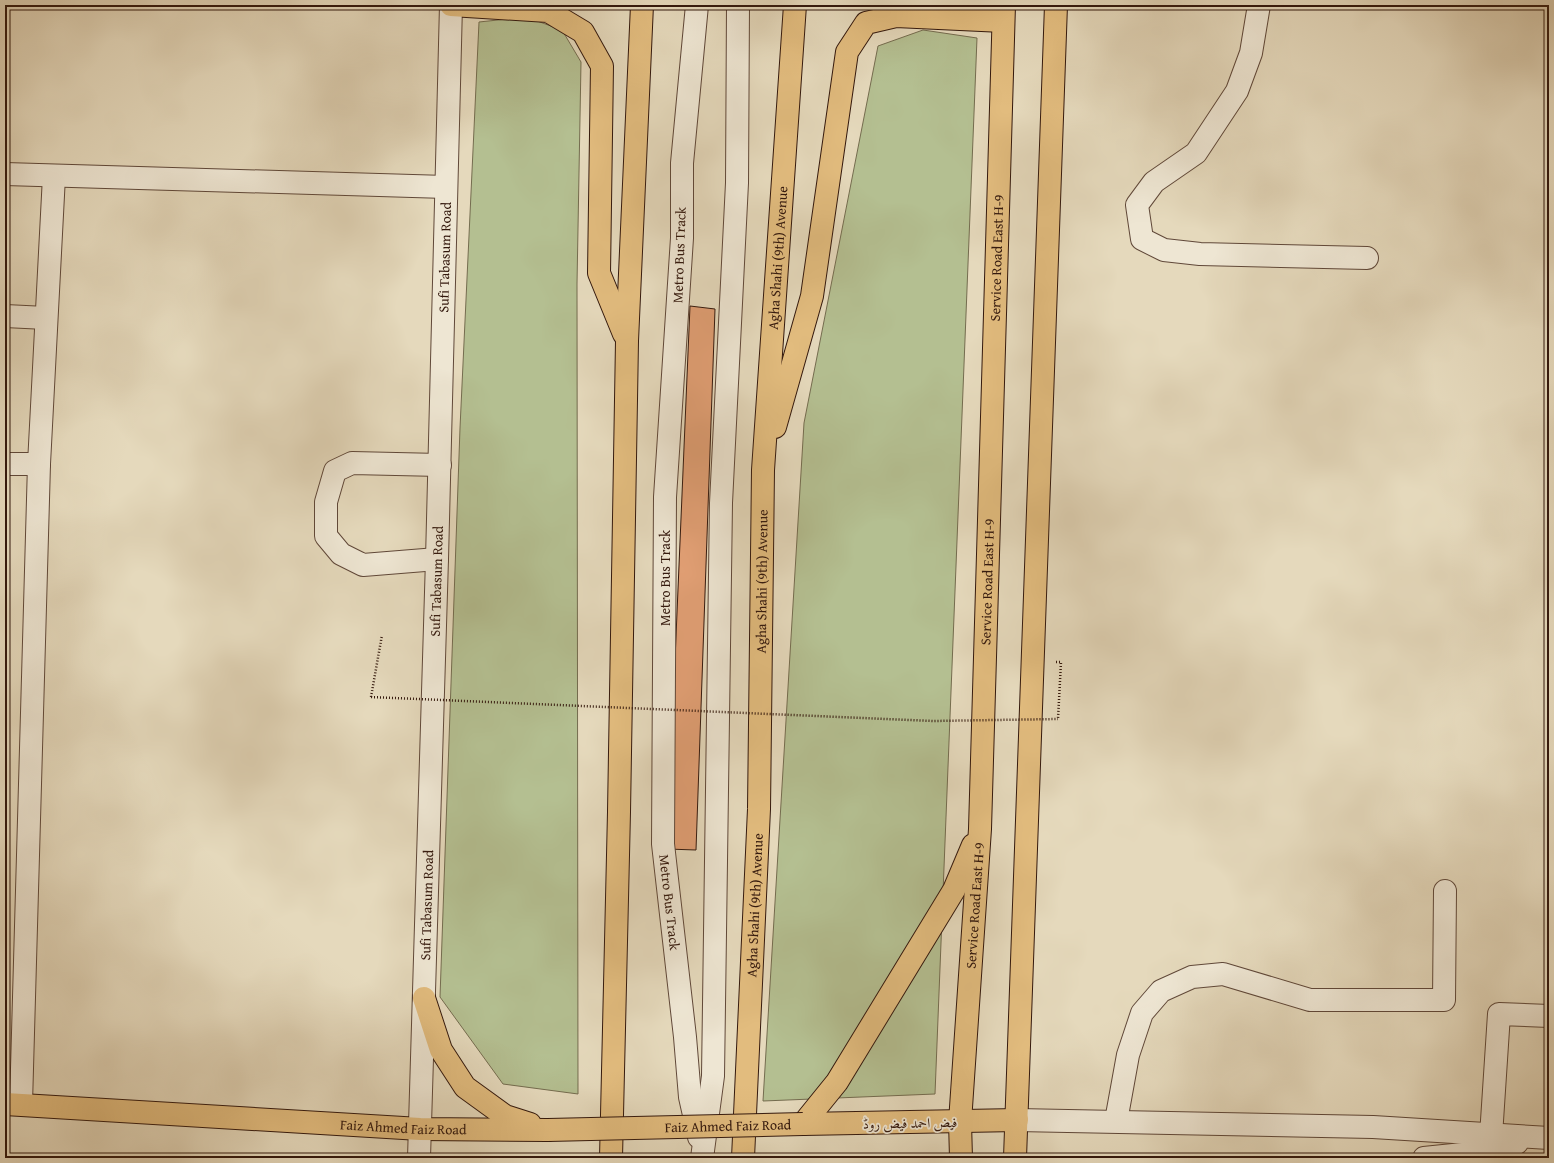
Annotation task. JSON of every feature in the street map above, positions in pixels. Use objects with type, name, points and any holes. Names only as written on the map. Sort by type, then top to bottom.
[{"type":"main road","points":[[450,5],[548,12],[583,32],[602,66],[599,273],[627,341]]},
{"type":"main road","points":[[611,1158],[619,812],[627,341],[642,5]]},
{"type":"main road","name":"Agha Shahi (9th) Avenue","points":[[743,1158],[759,809],[763,470],[794,5]]},
{"type":"main road","points":[[1015,1158],[1056,5]]},
{"type":"main road","points":[[763,470],[812,296],[847,52],[866,23],[896,16],[1003,13]]},
{"type":"main road","name":"Service Road East H-9","points":[[962,1158],[960,1122],[980,829],[1003,13]]},
{"type":"main road","points":[[803,1124],[837,1082],[950,896],[980,829]]},
{"type":"main road","points":[[424,998],[442,1050],[465,1087],[505,1116],[548,1130]]},
{"type":"main road","name":"Faiz Ahmed Faiz Road","points":[[13,1104],[420,1129],[548,1130],[803,1124]]},
{"type":"main road","name":"فیض احمد فیض روڈ","points":[[803,1124],[1017,1120]]},
{"type":"street","name":"Sufi Tabasum Road","points":[[418,1158],[440,465],[450,5]]},
{"type":"street","name":"Metro Bus Track","points":[[697,5],[682,163],[682,238],[665,498],[663,844],[685,1037],[690,1097],[702,1154]]},
{"type":"street","name":"Metro Bus Track","points":[[702,1154],[713,1076],[721,510],[737,183],[738,5]]},
{"type":"street","points":[[1259,5],[1251,53],[1237,91],[1196,153],[1154,182],[1137,205],[1142,239],[1164,250],[1200,254],[1367,258]]},
{"type":"street","points":[[5,174],[446,187]]},
{"type":"street","points":[[13,1104],[39,464],[54,176]]},
{"type":"street","points":[[5,316],[46,318]]},
{"type":"street","points":[[437,559],[363,565],[341,554],[326,536],[326,502],[335,471],[352,463],[440,465]]},
{"type":"street","points":[[5,464],[39,464]]},
{"type":"street","points":[[1116,1121],[1128,1055],[1142,1013],[1161,991],[1192,977],[1224,974],[1310,1000],[1444,1000],[1445,891]]},
{"type":"street","points":[[1491,1136],[1499,1014],[1549,1016]]},
{"type":"street","points":[[1017,1120],[1373,1127],[1539,1138]]},
{"type":"street","points":[[1424,1158],[1502,1150],[1539,1138]]},
{"type":"path","points":[[382,635],[371,697],[933,721],[1058,719],[1061,662]]},
{"type":"green space","points":[[526,17],[562,30],[581,62],[577,284],[578,1094],[503,1084],[440,997],[460,428],[479,22]]},
{"type":"green space","points":[[923,30],[977,38],[935,1094],[763,1101],[804,423],[878,46]]},
{"type":"building","points":[[690,306],[715,309],[696,850],[667,849]]}]
